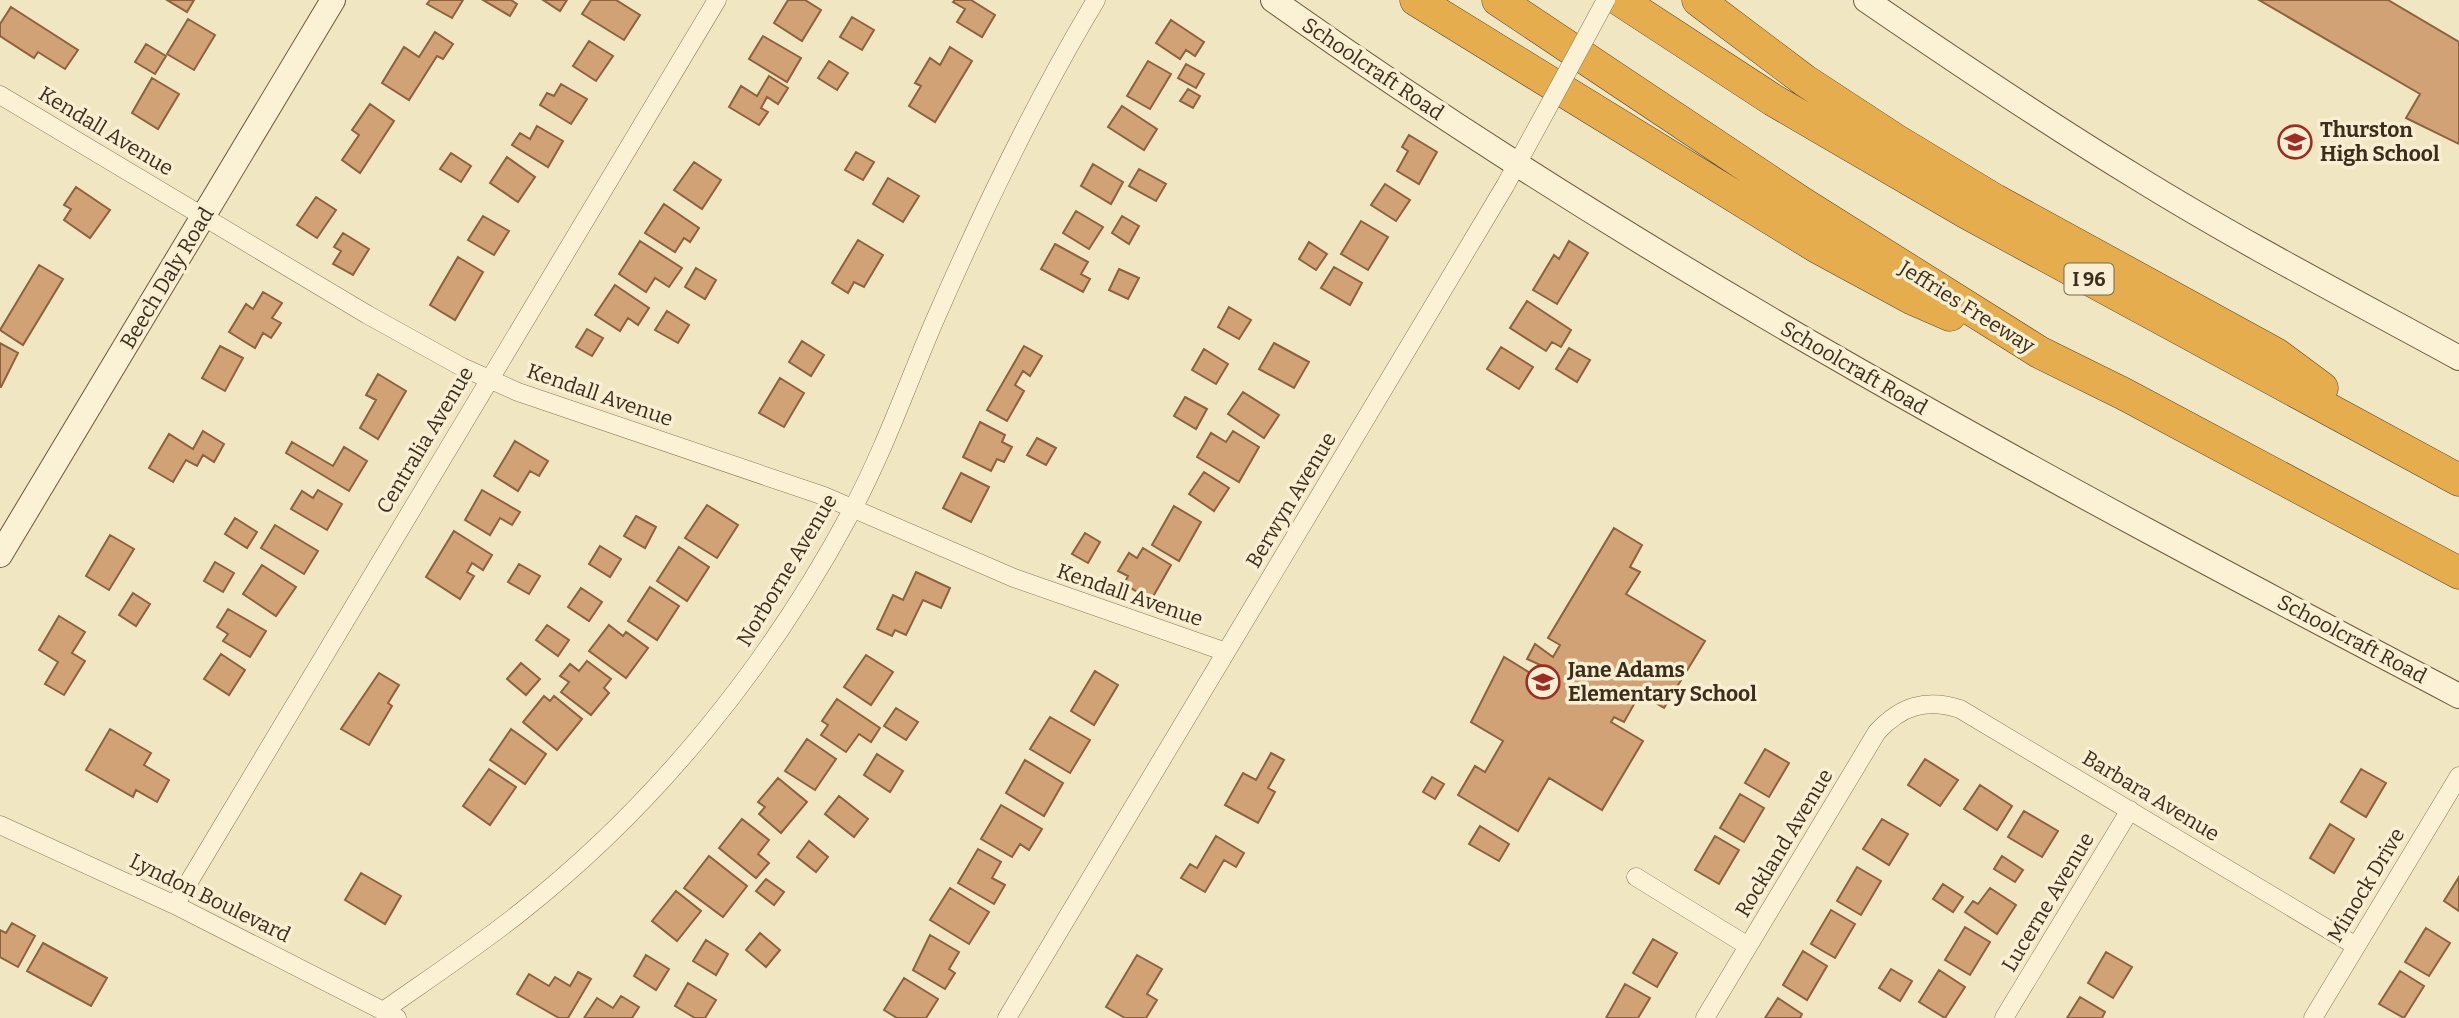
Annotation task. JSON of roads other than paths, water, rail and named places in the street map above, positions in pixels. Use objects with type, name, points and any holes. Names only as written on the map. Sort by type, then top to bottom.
[{"type":"highway","points":[[1416,0],[1817,247],[1911,298],[2039,352]]},
{"type":"highway","name":"Jeffries Freeway","points":[[1498,0],[1802,203],[2039,352],[2124,394],[2459,573]]},
{"type":"highway","name":"I 96","points":[[1620,0],[1773,100],[1967,213],[2459,480]]},
{"type":"highway","points":[[1698,0],[1804,80],[1894,139],[1995,200],[2276,354],[2407,453]]},
{"type":"main road","name":"Beech Daly Road","points":[[0,555],[333,0]]},
{"type":"main road","name":"Schoolcraft Road","points":[[1273,0],[1518,165],[1711,285],[1873,380],[2459,696]]},
{"type":"main road","points":[[1866,0],[2023,106],[2138,179],[2459,358]]},
{"type":"street","name":"Centralia Avenue","points":[[175,905],[488,378],[717,0]]},
{"type":"street","name":"Norborne Avenue","points":[[390,1014],[523,910],[589,854],[655,788],[707,728],[761,658],[817,572],[852,510],[1009,157],[1096,0]]},
{"type":"street","name":"Berwyn Avenue","points":[[1007,1018],[1518,165],[1606,0]]},
{"type":"street","name":"Kendall Avenue","points":[[0,94],[368,315],[488,378],[518,391],[800,488],[1025,582],[1226,652]]},
{"type":"street","name":"Barbara Avenue","points":[[1916,705],[1944,704],[1960,709],[2356,946]]},
{"type":"street","name":"Rockland Avenue","points":[[1705,1018],[1877,732],[1890,718],[1916,705]]},
{"type":"street","name":"Minock Drive","points":[[2313,1018],[2459,776]]},
{"type":"street","name":"Lucerne Avenue","points":[[2004,1018],[2130,810]]},
{"type":"street","name":"Lyndon Boulevard","points":[[0,825],[175,905],[390,1014]]},
{"type":"street","points":[[1636,877],[1748,946]]},
{"type":"place","name":"Thurston High School","points":[[2295,142]]},
{"type":"place","name":"Jane Adams Elementary School","points":[[1543,682]]}]
